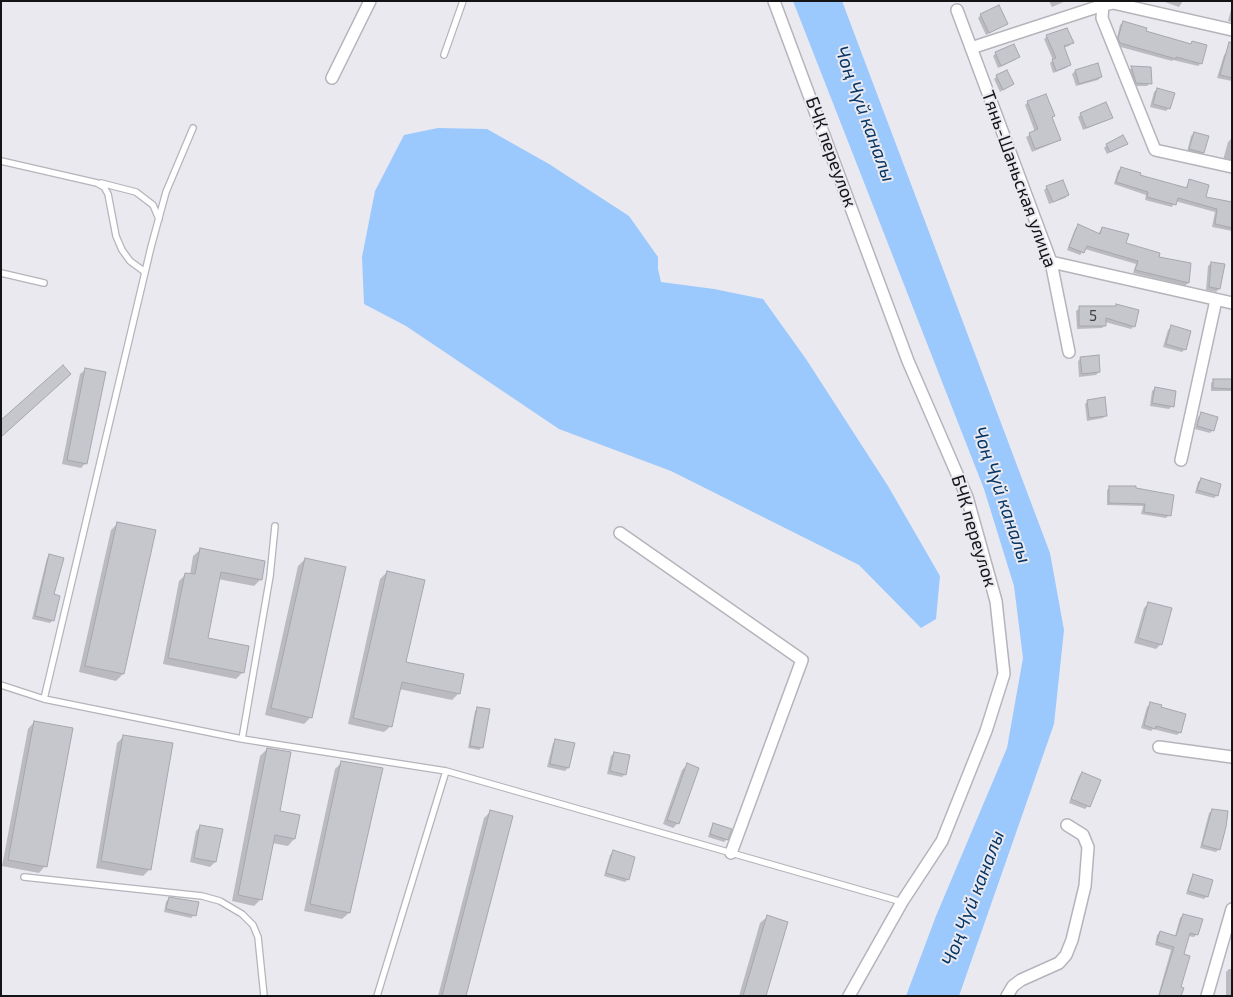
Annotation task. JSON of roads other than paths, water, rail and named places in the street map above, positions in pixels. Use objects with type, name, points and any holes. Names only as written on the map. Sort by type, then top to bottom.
[{"type":"street","points":[[332,78],[370,1]]},
{"type":"street","name":"БЧК переулок","points":[[774,1],[908,361],[967,497],[996,602],[1004,674],[986,731],[942,841],[902,902],[850,996]]},
{"type":"street","points":[[1102,3],[1102,18],[1155,150],[1232,167]]},
{"type":"street","points":[[971,48],[1102,3],[1113,3],[1232,30]]},
{"type":"street","name":"Тянь-Шаньская улица","points":[[957,10],[1051,262],[1069,352]]},
{"type":"street","points":[[1051,262],[1232,303]]},
{"type":"street","points":[[1181,460],[1216,300]]},
{"type":"street","points":[[620,533],[802,660],[731,853]]},
{"type":"street","points":[[1159,747],[1232,757]]},
{"type":"street","points":[[1007,996],[1013,986],[1021,980],[1059,963],[1066,955],[1072,940],[1085,886],[1088,847],[1083,835],[1067,825]]},
{"type":"street","points":[[1207,996],[1232,909]]},
{"type":"lane","points":[[444,55],[463,1]]},
{"type":"lane","points":[[44,699],[145,272],[166,192],[193,128]]},
{"type":"lane","points":[[1,161],[136,192],[153,205],[159,219]]},
{"type":"lane","points":[[97,183],[104,187],[108,194],[116,236],[122,250],[130,261],[145,272]]},
{"type":"lane","points":[[1,273],[44,283]]},
{"type":"lane","points":[[242,739],[270,576],[275,526]]},
{"type":"lane","points":[[1,685],[44,699],[242,739],[446,771],[902,902]]},
{"type":"lane","points":[[378,996],[446,771]]},
{"type":"lane","points":[[24,877],[202,896],[220,901],[242,914],[254,925],[258,937],[264,996]]},
{"type":"water","name":"Чоң Чүй каналы","points":[[793,1],[842,1],[1050,553],[1064,630],[1054,724],[959,996],[906,996],[936,916],[1007,748],[1023,658],[1014,586],[984,489]]},
{"type":"water","points":[[438,128],[487,129],[549,164],[629,216],[658,257],[661,282],[714,289],[763,299],[806,359],[888,486],[940,576],[936,619],[921,628],[859,565],[671,471],[559,429],[406,326],[364,304],[362,257],[375,191],[404,135]]}]
